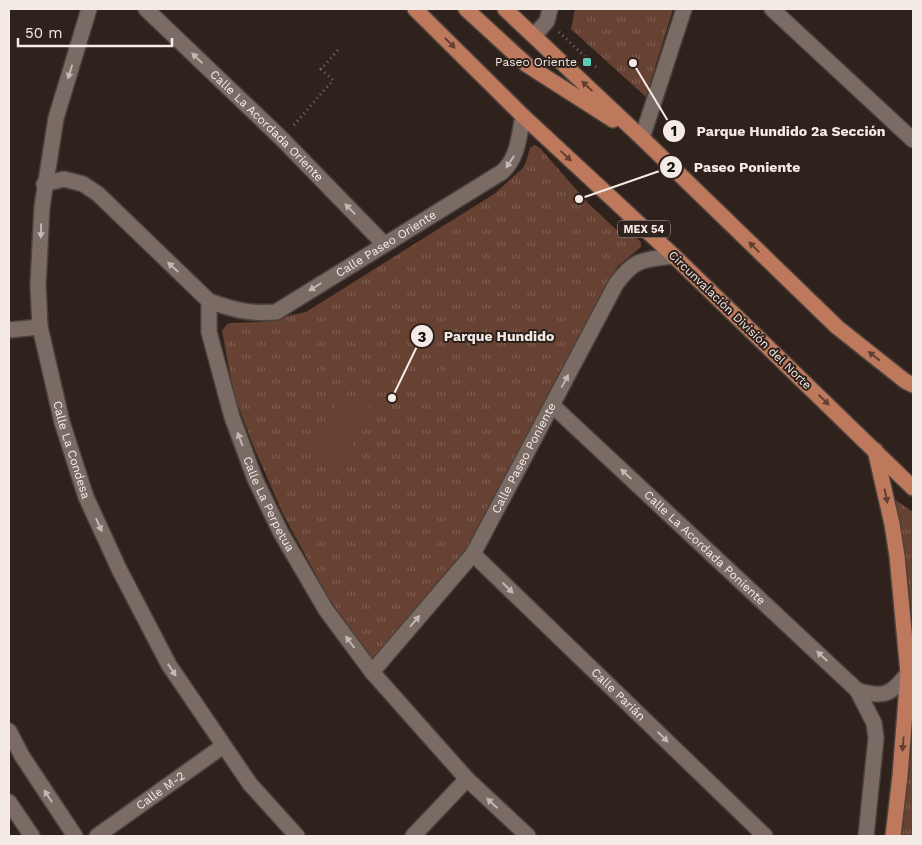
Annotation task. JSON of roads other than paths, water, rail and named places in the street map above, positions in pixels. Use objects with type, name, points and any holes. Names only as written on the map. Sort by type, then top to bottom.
[{"type":"main road","name":"Circunvalación División del Norte","points":[[415,9],[523,116],[674,256],[874,448],[913,488]]},
{"type":"main road","points":[[466,9],[527,65],[642,138]]},
{"type":"main road","points":[[505,9],[642,138],[837,327],[913,385]]},
{"type":"main road","points":[[874,448],[892,524],[897,556],[908,673],[893,836]]},
{"type":"street","name":"Calle La Condesa","points":[[89,9],[56,118],[44,184],[42,207],[38,285],[40,326],[62,422],[86,497],[119,569],[169,665],[250,784],[297,836]]},
{"type":"street","name":"Calle La Acordada Oriente","points":[[146,9],[282,139],[384,244]]},
{"type":"street","points":[[642,138],[684,9]]},
{"type":"street","points":[[772,9],[913,140]]},
{"type":"street","points":[[534,36],[549,15]]},
{"type":"street","name":"Calle Paseo Oriente","points":[[209,301],[235,310],[256,313],[276,312],[502,172],[510,165],[514,156],[523,116]]},
{"type":"street","points":[[44,184],[64,179],[83,184],[98,194],[209,301]]},
{"type":"street","name":"Calle Paseo Poniente","points":[[372,672],[472,554],[616,284],[627,270],[637,263],[674,256]]},
{"type":"street","name":"Calle La Perpetua","points":[[209,301],[212,341],[232,417],[255,479],[281,533],[326,610],[372,672],[467,779],[528,836]]},
{"type":"street","points":[[9,330],[40,326]]},
{"type":"street","name":"Calle La Acordada Poniente","points":[[552,405],[857,690]]},
{"type":"street","name":"Calle Parián","points":[[472,554],[765,836]]},
{"type":"street","points":[[857,690],[880,695],[890,692],[898,686],[908,673]]},
{"type":"street","points":[[857,690],[874,723],[876,738],[866,836]]},
{"type":"street","points":[[9,731],[22,756],[75,836]]},
{"type":"street","name":"Calle M-2","points":[[97,836],[223,746]]},
{"type":"street","points":[[413,836],[467,779]]},
{"type":"street","points":[[9,802],[32,836]]},
{"type":"place","name":"Paseo Oriente","points":[[587,62]]},
{"type":"place","name":"Parque Hundido 2a Sección","points":[[633,63]]},
{"type":"place","name":"Paseo Poniente","points":[[579,199]]},
{"type":"place","name":"Parque Hundido","points":[[392,398]]}]
